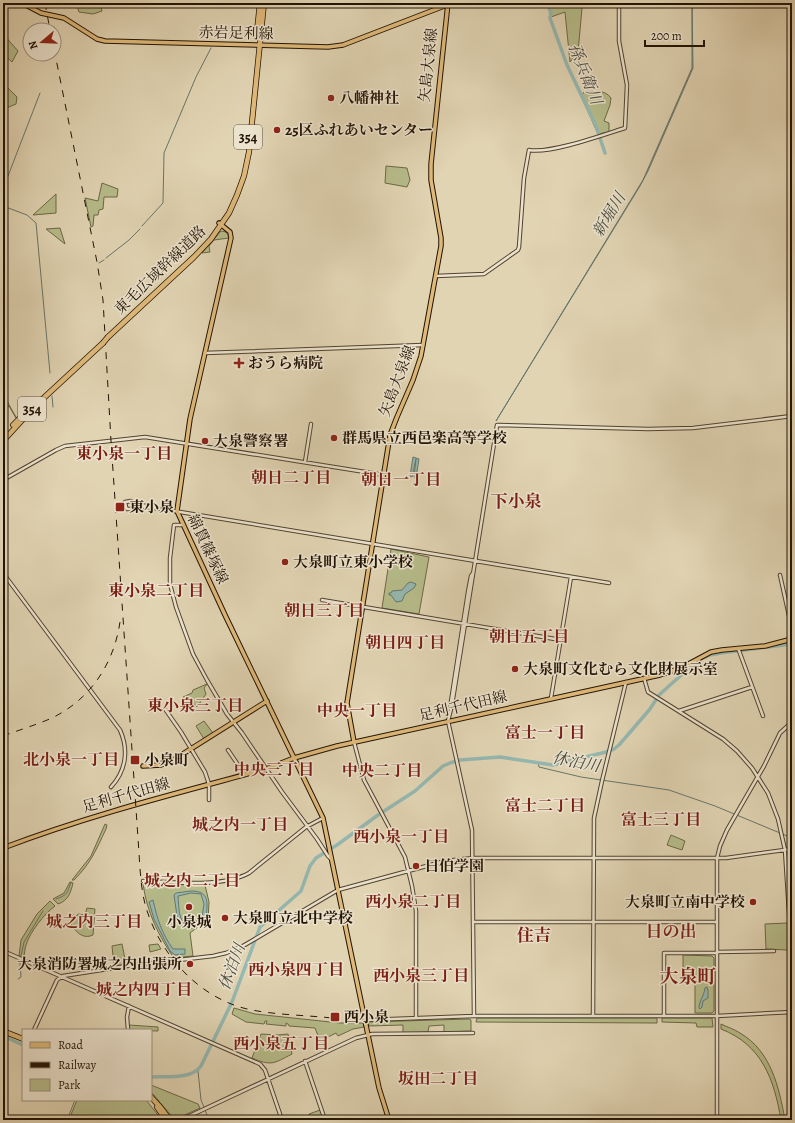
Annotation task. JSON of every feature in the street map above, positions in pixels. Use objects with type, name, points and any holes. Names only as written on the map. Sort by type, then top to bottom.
[{"type":"highway","name":"東毛広域幹線道路","points":[[3,437],[34,403],[199,252],[220,224],[234,195],[245,157],[260,3]]},
{"type":"highway","name":"東毛広域幹線道路","points":[[257,45],[264,3]]},
{"type":"highway","name":"東毛広域幹線道路","points":[[3,441],[102,341]]},
{"type":"highway","points":[[3,1029],[22,1038]]},
{"type":"highway","points":[[152,1098],[170,1120]]},
{"type":"highway","points":[[151,1101],[166,1120]]},
{"type":"main road","name":"赤岩足利線","points":[[22,3],[41,13],[64,18],[97,39],[105,41],[338,47],[452,3]]},
{"type":"main road","name":"矢島大泉線","points":[[354,742],[346,704],[372,544],[393,425],[416,374],[424,344],[441,241],[431,180],[430,164],[448,4]]},
{"type":"main road","name":"綿貫篠塚線","points":[[220,224],[230,232],[231,239],[190,419],[177,511],[322,818],[329,847],[329,854]]},
{"type":"main road","name":"足利千代田線","points":[[3,848],[93,816],[245,775],[266,769],[294,758],[354,742],[448,720],[644,678],[674,670],[711,652],[765,646],[792,639]]},
{"type":"main road","points":[[143,766],[165,764],[267,701]]},
{"type":"main road","points":[[329,854],[332,859],[379,1088],[389,1120]]},
{"type":"street","points":[[436,276],[486,273],[518,250],[520,247],[524,178],[529,150],[533,151],[554,148],[625,128],[627,85],[619,41],[619,3]]},
{"type":"street","points":[[204,353],[424,344]]},
{"type":"street","points":[[474,1016],[472,830],[448,720],[451,710],[497,425],[648,429],[693,428],[792,416]]},
{"type":"street","points":[[305,462],[312,424]]},
{"type":"street","points":[[3,480],[56,450],[66,446],[144,437],[384,475]]},
{"type":"street","points":[[162,509],[136,504],[132,501],[126,502],[127,509],[132,509],[136,506],[177,511],[609,583]]},
{"type":"street","points":[[183,525],[174,526],[169,568],[172,595],[193,654],[221,704],[308,826],[324,851],[329,854]]},
{"type":"street","points":[[3,573],[120,730],[125,749],[124,764],[119,776],[111,787]]},
{"type":"street","points":[[780,575],[792,628]]},
{"type":"street","points":[[551,698],[571,577]]},
{"type":"street","points":[[322,600],[561,640]]},
{"type":"street","points":[[739,650],[763,716]]},
{"type":"street","points":[[644,678],[647,691],[723,739],[744,758],[759,777],[773,805],[782,834],[785,850],[792,959]]},
{"type":"street","points":[[593,1016],[594,818],[626,682]]},
{"type":"street","points":[[678,711],[752,687]]},
{"type":"street","points":[[165,709],[202,767],[209,784],[209,800]]},
{"type":"street","points":[[717,1120],[717,858],[722,840],[759,777],[780,733],[792,722]]},
{"type":"street","points":[[354,742],[364,780],[405,857],[409,871],[416,910],[416,1018]]},
{"type":"street","points":[[228,750],[245,775]]},
{"type":"street","points":[[143,881],[204,883],[240,877],[249,872],[308,826],[322,818]]},
{"type":"street","points":[[34,1029],[58,980],[62,976],[221,954],[232,951],[338,890],[445,861],[473,858],[717,858],[792,849]]},
{"type":"street","points":[[473,922],[717,922]]},
{"type":"street","points":[[3,951],[260,1064],[264,1068],[282,1120]]},
{"type":"street","points":[[664,1016],[664,953],[774,951]]},
{"type":"street","points":[[128,1029],[127,1017],[129,1006]]},
{"type":"street","points":[[365,1020],[474,1016],[717,1016],[792,1012]]},
{"type":"street","points":[[181,1120],[349,1040],[368,1035],[473,1033]]},
{"type":"street","points":[[305,1061],[325,1120]]},
{"type":"street","points":[[194,1114],[195,1120]]},
{"type":"green space","points":[[79,3],[100,3],[102,11],[93,14],[79,12],[77,6]]},
{"type":"green space","points":[[547,3],[592,3],[582,8],[578,52],[570,62],[565,12],[551,17]]},
{"type":"green space","points":[[3,34],[18,51],[12,62],[3,54]]},
{"type":"green space","points":[[3,83],[17,97],[16,104],[4,109]]},
{"type":"green space","points":[[584,92],[602,92],[609,95],[611,98],[604,121],[609,123],[609,132],[598,134],[581,96]]},
{"type":"green space","points":[[386,166],[407,168],[410,180],[407,187],[385,183]]},
{"type":"green space","points":[[102,183],[118,189],[117,197],[104,197],[103,209],[99,210],[98,215],[94,215],[93,226],[91,227],[85,198],[98,201]]},
{"type":"green space","points":[[56,194],[56,213],[33,215]]},
{"type":"green space","points":[[60,228],[65,244],[46,229]]},
{"type":"green space","points":[[221,231],[226,232],[229,238],[214,240],[209,246],[210,252],[202,253]]},
{"type":"green space","points":[[4,396],[16,418],[9,406],[3,409]]},
{"type":"green space","points":[[391,549],[429,557],[419,614],[382,608]]},
{"type":"green space","points":[[207,684],[204,688],[206,694],[197,707],[194,704],[187,708],[183,697],[192,693],[193,690]]},
{"type":"green space","points":[[204,721],[213,733],[204,739],[196,726]]},
{"type":"green space","points":[[105,824],[107,825],[106,829],[93,856],[80,874],[72,880],[91,856]]},
{"type":"green space","points":[[671,835],[685,841],[682,850],[667,845]]},
{"type":"green space","points":[[70,882],[73,883],[68,896],[64,901],[58,904],[53,899],[64,893]]},
{"type":"green space","points":[[145,882],[205,885],[209,902],[208,921],[190,933],[193,956],[174,958],[168,949],[150,914],[143,884]]},
{"type":"green space","points":[[50,901],[55,906],[42,918],[34,929],[26,945],[24,958],[19,956],[21,940],[37,914]]},
{"type":"green space","points":[[87,908],[95,909],[93,935],[85,936],[79,934],[70,922],[73,915],[85,915]]},
{"type":"green space","points":[[788,923],[789,948],[787,950],[766,949],[765,924]]},
{"type":"green space","points":[[122,944],[126,964],[114,966],[112,946]]},
{"type":"green space","points":[[158,944],[161,949],[150,952],[149,945]]},
{"type":"green space","points":[[683,955],[712,956],[714,958],[714,1011],[712,1013],[695,1013],[695,974],[683,974]]},
{"type":"green space","points":[[234,1008],[255,1014],[340,1023],[363,1023],[364,1027],[353,1029],[338,1036],[336,1033],[320,1041],[315,1028],[289,1026],[286,1023],[286,1026],[266,1024],[267,1021],[265,1021],[264,1024],[246,1022],[232,1014]]},
{"type":"green space","points":[[477,1018],[657,1018],[657,1023],[476,1022]]},
{"type":"green space","points":[[662,1018],[712,1018],[713,1027],[697,1027],[696,1023],[662,1022]]},
{"type":"green space","points":[[471,1020],[471,1031],[444,1032],[444,1025],[429,1026],[428,1032],[403,1033],[403,1025],[369,1026],[368,1022]]},
{"type":"green space","points":[[721,1024],[738,1032],[751,1041],[766,1060],[772,1071],[780,1095],[785,1120],[781,1120],[770,1077],[764,1065],[747,1044],[721,1029]]},
{"type":"green space","points":[[129,1025],[158,1027],[158,1031],[152,1031],[152,1029],[130,1029]]},
{"type":"green space","points":[[261,1034],[288,1034],[292,1054],[272,1063],[252,1058]]},
{"type":"green space","points":[[152,1085],[198,1104],[200,1108],[176,1119],[152,1093]]},
{"type":"green space","points":[[77,1101],[147,1101],[162,1120],[78,1120],[70,1117]]},
{"type":"green space","points":[[320,1110],[324,1120],[311,1120],[309,1114]]},
{"type":"water","points":[[692,3],[693,68],[648,171],[640,186],[496,421],[643,180],[692,68]]},
{"type":"water","points":[[413,457],[419,459],[416,478],[414,477],[416,459],[412,477],[410,476]]},
{"type":"water","points":[[411,582],[416,584],[414,588],[405,594],[402,601],[396,602],[391,595],[389,595],[392,591],[402,590],[408,583]]},
{"type":"water","points":[[191,891],[202,893],[205,896],[207,904],[206,920],[200,922],[193,928],[181,926],[178,923],[174,895],[176,893]],"holes":[[[191,893],[201,894],[204,904],[202,917],[196,920],[197,923],[191,927],[184,923],[181,919],[178,896]]]},
{"type":"water","points":[[153,900],[160,926],[166,938],[173,949],[185,949],[185,954],[175,955],[170,951],[154,919],[149,902]]},
{"type":"water","points":[[707,987],[708,998],[703,1001],[700,1009],[700,1003],[705,988]]},
{"type":"waterway","name":"孫兵衛川","points":[[547,3],[551,13],[550,18],[567,65],[596,126],[605,153]]},
{"type":"waterway","points":[[142,226],[163,203],[164,153],[196,77],[211,48]]},
{"type":"waterway","points":[[3,189],[40,93]]},
{"type":"waterway","points":[[3,206],[27,215],[36,223],[50,373]]},
{"type":"waterway","points":[[106,258],[129,240],[140,229]]},
{"type":"waterway","points":[[99,263],[104,260]]},
{"type":"waterway","points":[[52,396],[53,407]]},
{"type":"waterway","name":"休泊川","points":[[152,1077],[185,1075],[197,1070],[201,1066],[232,1002],[260,927],[301,891],[310,866],[316,858],[415,791],[443,766],[460,760],[500,757],[553,765],[606,752],[619,745],[650,709],[659,695],[698,660],[710,655],[721,653],[792,644]]},
{"type":"waterway","name":"休泊川","points":[[538,762],[539,767],[581,777],[669,790],[715,806],[792,838]]},
{"type":"waterway","points":[[56,899],[66,893],[71,882]]},
{"type":"waterway","points":[[21,956],[24,942],[43,911]]},
{"type":"waterway","points":[[18,979],[21,977],[20,963]]},
{"type":"waterway","name":"休泊川","points":[[3,1036],[22,1045]]},
{"type":"waterway","points":[[198,1071],[201,1100],[204,1107]]},
{"type":"waterway","points":[[67,1120],[75,1101]]},
{"type":"waterway","points":[[205,1110],[209,1120]]},
{"type":"railway","points":[[45,3],[49,22]]},
{"type":"railway","points":[[57,62],[97,262],[103,300],[111,441],[140,866],[145,904],[159,939],[170,955],[182,970],[196,983],[212,994],[229,1003],[247,1009],[278,1014],[332,1018]]},
{"type":"railway","points":[[3,736],[52,718],[78,701],[89,690],[106,665],[117,637],[120,622]]},
{"type":"place","name":"八幡神社","points":[[331,98]]},
{"type":"place","name":"25区ふれあいセンター","points":[[277,130]]},
{"type":"place","name":"おうら病院","points":[[239,363]]},
{"type":"place","name":"群馬県立西邑楽高等学校","points":[[334,438]]},
{"type":"place","name":"大泉警察署","points":[[205,441]]},
{"type":"place","name":"東小泉","points":[[120,507]]},
{"type":"place","name":"大泉町立東小学校","points":[[285,562]]},
{"type":"place","name":"大泉町文化むら文化財展示室","points":[[515,669]]},
{"type":"place","name":"小泉町","points":[[135,760]]},
{"type":"place","name":"日伯学園","points":[[416,866]]},
{"type":"place","name":"大泉町立南中学校","points":[[753,902]]},
{"type":"place","name":"小泉城","points":[[189,907]]},
{"type":"place","name":"大泉町立北中学校","points":[[225,918]]},
{"type":"place","name":"大泉消防署城之内出張所","points":[[190,964]]},
{"type":"place","name":"西小泉","points":[[335,1017]]},
{"type":"district","name":"東小泉一丁目","points":[[124,454]]},
{"type":"district","name":"朝日二丁目","points":[[291,478]]},
{"type":"district","name":"朝日一丁目","points":[[401,480]]},
{"type":"district","name":"下小泉","points":[[516,501]]},
{"type":"district","name":"東小泉二丁目","points":[[156,591]]},
{"type":"district","name":"朝日三丁目","points":[[324,611]]},
{"type":"district","name":"朝日五丁目","points":[[529,637]]},
{"type":"district","name":"朝日四丁目","points":[[405,643]]},
{"type":"district","name":"東小泉三丁目","points":[[195,706]]},
{"type":"district","name":"中央一丁目","points":[[357,711]]},
{"type":"district","name":"富士一丁目","points":[[545,733]]},
{"type":"district","name":"北小泉一丁目","points":[[71,760]]},
{"type":"district","name":"中央三丁目","points":[[274,770]]},
{"type":"district","name":"中央二丁目","points":[[382,771]]},
{"type":"district","name":"富士二丁目","points":[[545,806]]},
{"type":"district","name":"富士三丁目","points":[[661,820]]},
{"type":"district","name":"城之内一丁目","points":[[240,825]]},
{"type":"district","name":"西小泉一丁目","points":[[401,837]]},
{"type":"district","name":"城之内二丁目","points":[[192,881]]},
{"type":"district","name":"西小泉二丁目","points":[[413,902]]},
{"type":"district","name":"城之内三丁目","points":[[94,922]]},
{"type":"district","name":"日の出","points":[[671,931]]},
{"type":"district","name":"住吉","points":[[534,935]]},
{"type":"district","name":"西小泉四丁目","points":[[296,970]]},
{"type":"district","name":"西小泉三丁目","points":[[421,976]]},
{"type":"district","name":"大泉町","points":[[688,977]]},
{"type":"district","name":"城之内四丁目","points":[[144,990]]},
{"type":"district","name":"西小泉五丁目","points":[[281,1044]]},
{"type":"district","name":"坂田二丁目","points":[[438,1079]]},
{"type":"water label","name":"新堀川","points":[[609,215]]}]
